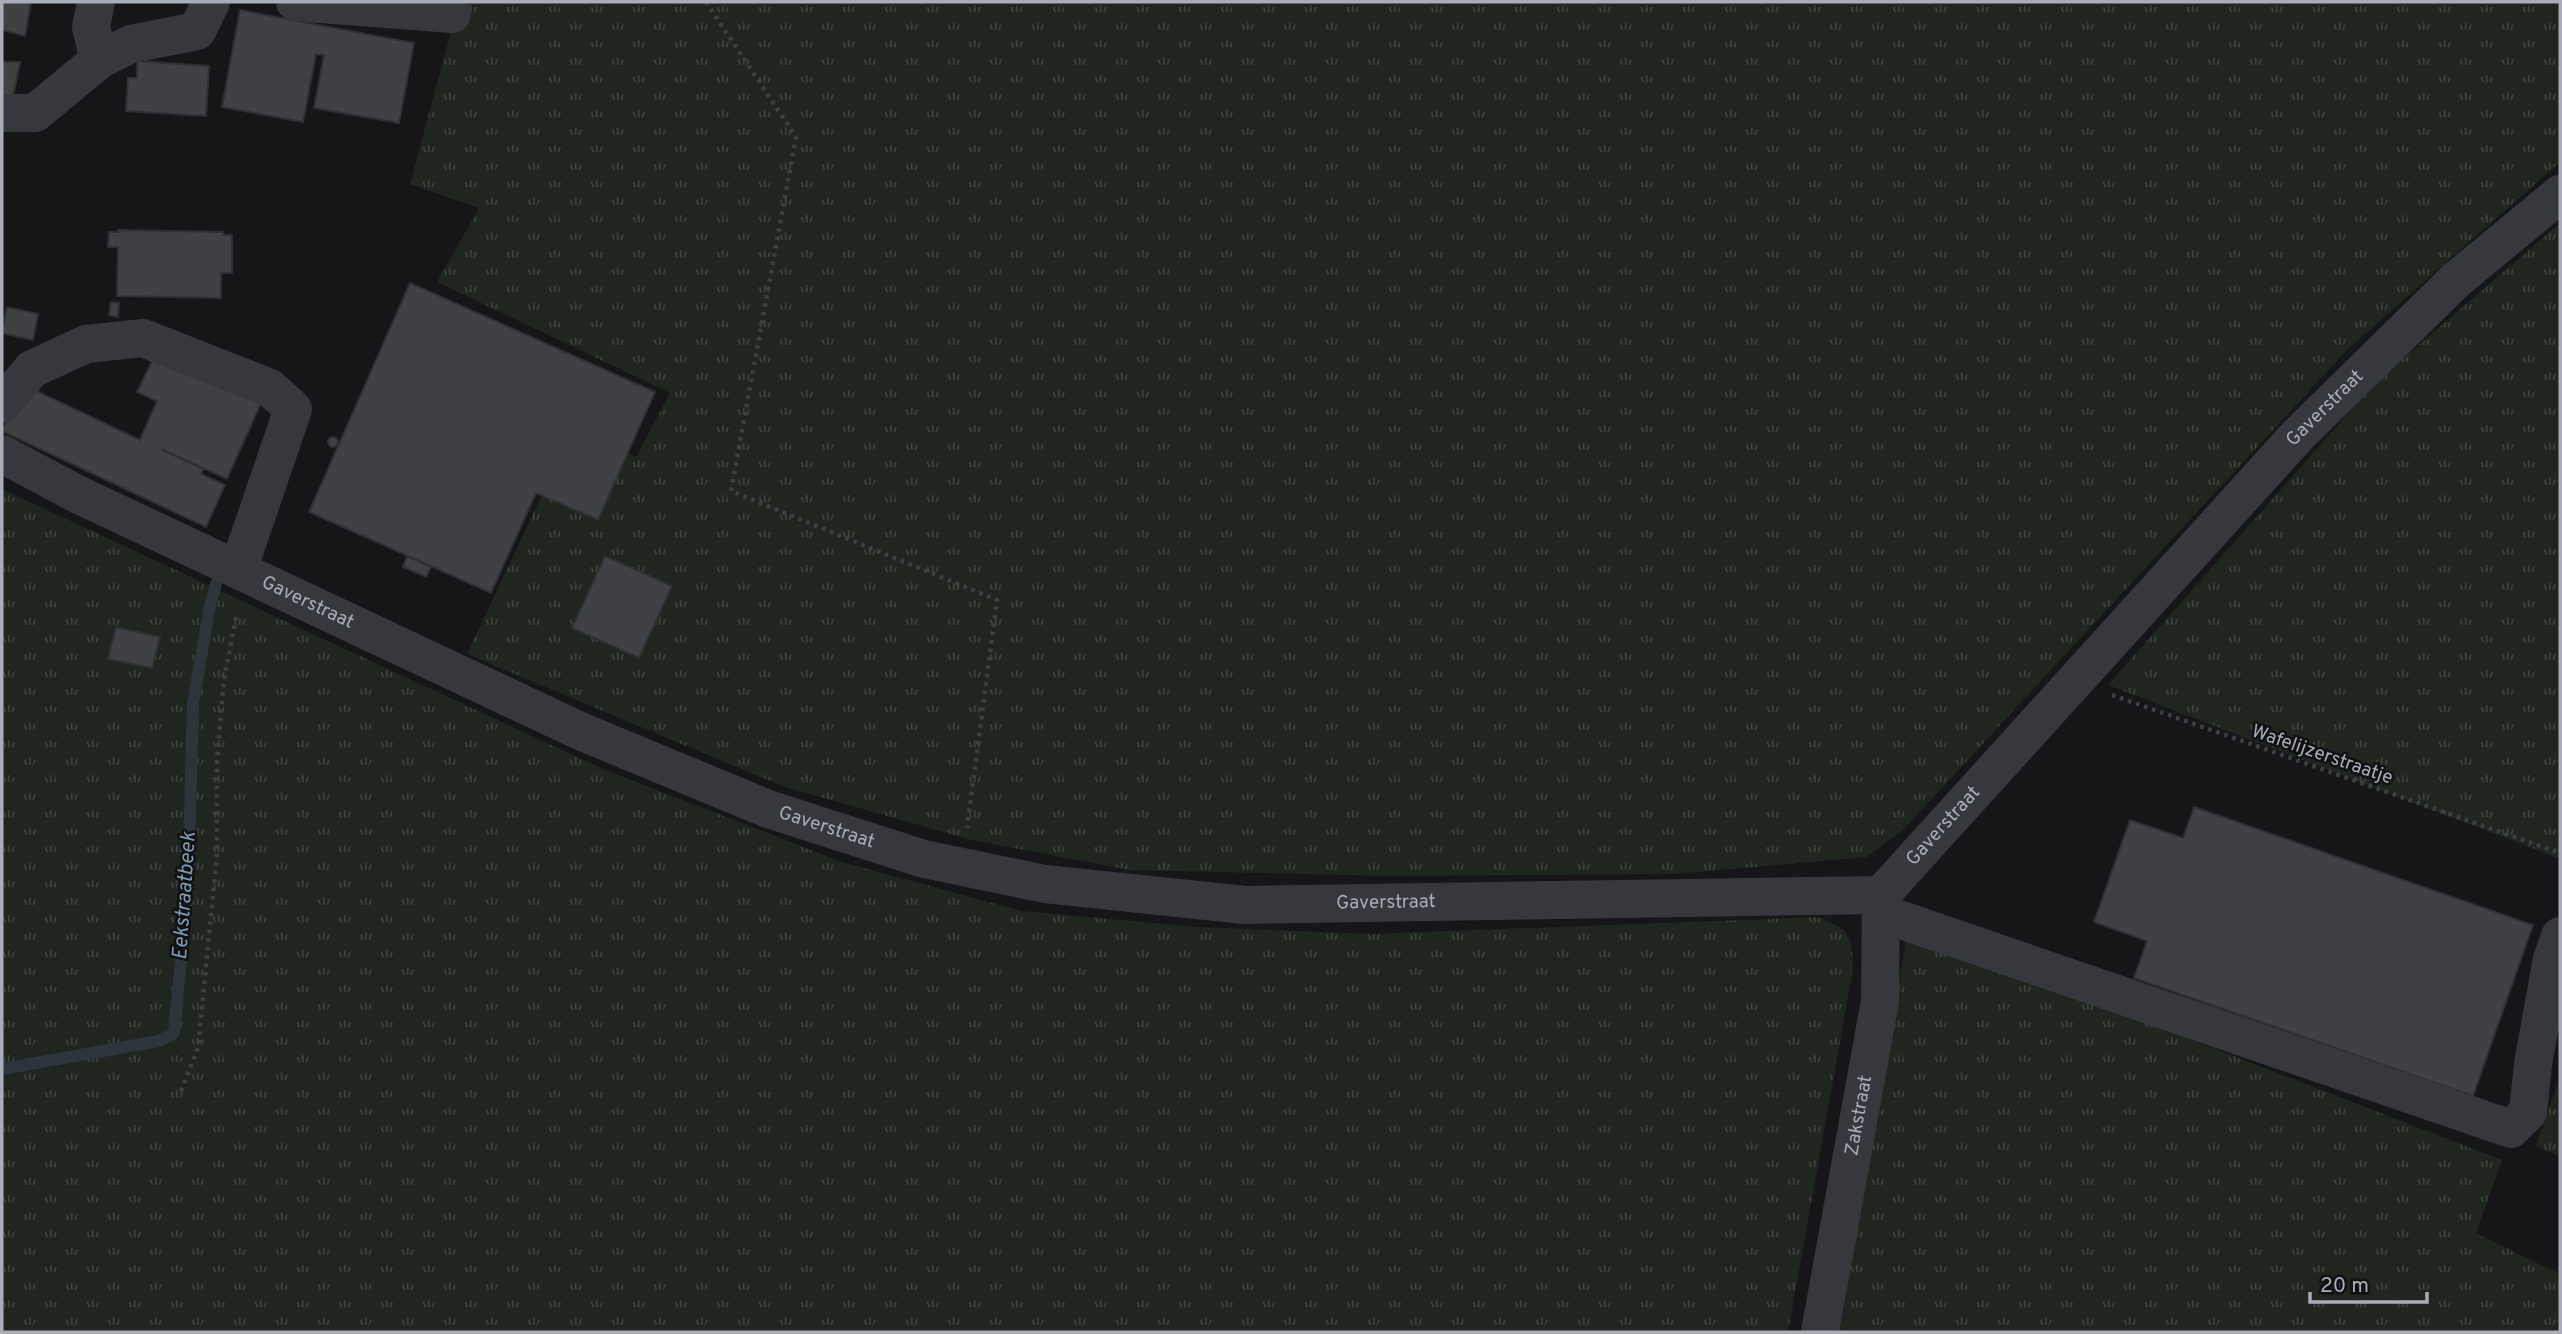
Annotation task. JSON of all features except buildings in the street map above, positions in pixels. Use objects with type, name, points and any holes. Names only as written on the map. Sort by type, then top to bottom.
[{"type":"street","points":[[96,2],[91,27],[99,60]]},
{"type":"street","points":[[2,113],[35,113],[99,60],[131,44],[197,31],[211,2]]},
{"type":"street","points":[[295,2],[452,14]]},
{"type":"street","name":"Gaverstraat","points":[[2,454],[77,494],[580,731],[768,809],[924,859],[1045,884],[1245,905],[1881,904],[2075,682],[2298,435],[2456,280],[2560,194]]},
{"type":"street","points":[[2,404],[32,369],[86,344],[143,338],[270,388],[293,409],[245,573]]},
{"type":"street","points":[[1881,904],[2511,1129],[2528,1112],[2533,1063],[2552,959],[2560,936]]},
{"type":"street","name":"Zakstraat","points":[[1819,1332],[1880,1001],[1881,904]]},
{"type":"path","points":[[706,2],[796,137],[731,491],[997,600],[962,867]]},
{"type":"path","points":[[181,1091],[198,1048],[218,854],[217,761],[224,679],[245,573]]},
{"type":"path","name":"Wafelijzerstraatje","points":[[2075,682],[2560,853]]},
{"type":"green space","points":[[459,2],[2560,2],[2560,162],[2347,350],[1903,830],[1867,857],[1674,874],[1390,876],[1129,870],[968,839],[782,786],[467,654],[574,427],[636,457],[670,393],[437,282],[479,208],[410,184]]},
{"type":"green space","points":[[2560,223],[2560,859],[2108,685],[2376,382]]},
{"type":"green space","points":[[2,489],[603,769],[842,862],[1022,911],[1197,927],[1371,934],[1817,917],[1828,921],[1847,934],[1852,948],[1853,969],[1788,1332],[2,1332]]},
{"type":"green space","points":[[1908,930],[2502,1160],[2476,1233],[2560,1274],[2560,1332],[1840,1332]]},
{"type":"green space","points":[[2560,1077],[2560,1157],[2536,1146]]},
{"type":"waterway","name":"Eekstraatbeek","points":[[2,1069],[159,1041],[174,1033],[188,886],[193,703],[216,584]]}]
